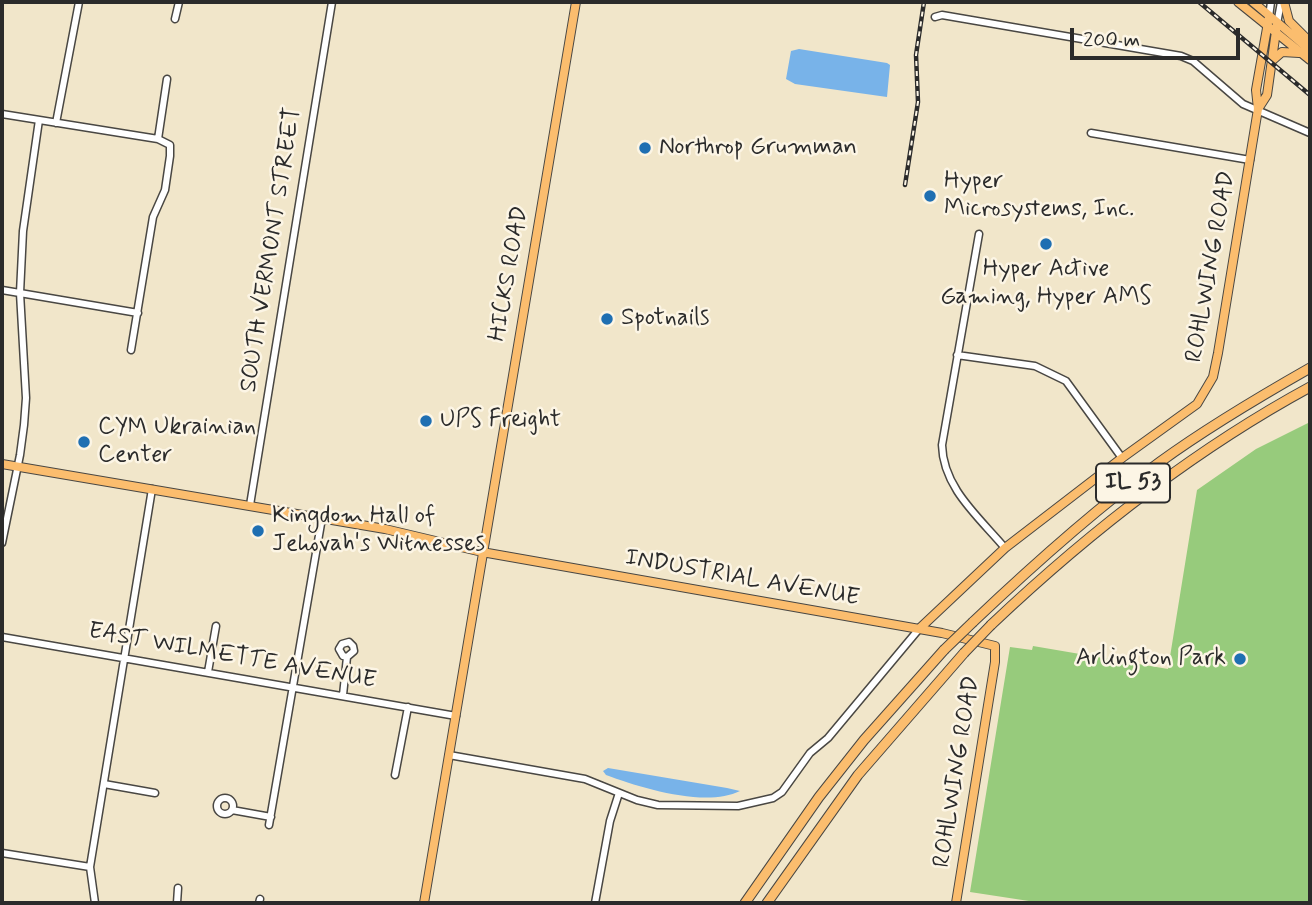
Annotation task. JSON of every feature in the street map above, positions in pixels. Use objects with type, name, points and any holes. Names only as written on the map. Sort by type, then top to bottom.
[{"type":"highway","name":"IL 53","points":[[745,903],[819,797],[864,740],[972,622],[1061,541],[1141,476],[1190,441],[1310,368]]},
{"type":"highway","name":"IL 53","points":[[767,903],[877,750],[991,625],[1040,580],[1167,478],[1255,419],[1310,387]]},
{"type":"highway","points":[[773,903],[780,882]]},
{"type":"main road","name":"HICKS ROAD","points":[[456,716],[576,2]]},
{"type":"main road","points":[[1238,2],[1310,50]]},
{"type":"main road","points":[[1253,2],[1268,21]]},
{"type":"main road","points":[[1282,2],[1289,21],[1310,43]]},
{"type":"main road","name":"ROHLWING ROAD","points":[[919,629],[1005,548],[1122,457],[1197,404],[1213,377],[1258,109],[1256,90],[1268,21]]},
{"type":"main road","points":[[1277,28],[1310,60]]},
{"type":"main road","name":"ROHLWING ROAD","points":[[1258,109],[1267,95],[1277,28]]},
{"type":"main road","points":[[1274,60],[1282,52],[1290,51],[1310,60]]},
{"type":"main road","name":"INDUSTRIAL AVENUE","points":[[2,464],[393,530],[482,552],[919,629],[995,646]]},
{"type":"main road","name":"ROHLWING ROAD","points":[[956,903],[995,662],[995,646]]},
{"type":"main road","points":[[424,903],[456,716]]},
{"type":"street","points":[[56,123],[79,2]]},
{"type":"street","points":[[175,19],[179,2]]},
{"type":"street","name":"SOUTH VERMONT STREET","points":[[250,505],[332,2]]},
{"type":"street","points":[[1268,21],[1271,2]]},
{"type":"street","points":[[1277,28],[1282,2]]},
{"type":"street","points":[[935,16],[942,15],[1181,56],[1193,61],[1243,104],[1310,133]]},
{"type":"street","points":[[158,139],[167,79]]},
{"type":"street","points":[[2,114],[158,139],[170,145],[164,190],[153,217],[131,351]]},
{"type":"street","points":[[2,543],[18,466],[26,398],[20,293],[23,230],[38,120]]},
{"type":"street","points":[[1091,133],[1250,160]]},
{"type":"street","points":[[979,234],[942,444],[945,471],[961,497],[1005,548]]},
{"type":"street","points":[[2,290],[138,313]]},
{"type":"street","points":[[957,355],[1035,366],[1062,379],[1079,397],[1122,457]]},
{"type":"street","points":[[95,903],[90,867],[152,489]]},
{"type":"street","points":[[270,825],[322,518]]},
{"type":"street","points":[[208,672],[216,626]]},
{"type":"street","points":[[449,755],[585,779],[658,805],[738,806],[774,798],[782,792],[810,753],[828,738],[919,629]]},
{"type":"street","name":"EAST WILMETTE AVENUE","points":[[2,637],[456,716]]},
{"type":"street","points":[[343,695],[347,657]]},
{"type":"street","points":[[395,775],[408,707]]},
{"type":"street","points":[[104,784],[155,793]]},
{"type":"street","points":[[595,903],[610,821],[619,793]]},
{"type":"street","points":[[232,810],[271,817]]},
{"type":"street","points":[[2,853],[90,867]]},
{"type":"street","points":[[177,903],[178,888]]},
{"type":"green space","name":"Arlington Park","points":[[1310,422],[1310,903],[1042,903],[970,892],[1010,647],[1032,650],[1033,646],[1168,669],[1197,490],[1256,449]]},
{"type":"water","points":[[799,49],[887,63],[890,65],[887,97],[795,84],[786,79],[791,51]]},
{"type":"water","points":[[608,768],[740,791],[726,796],[710,797],[673,794],[606,775],[603,771]]},
{"type":"railway","points":[[905,185],[918,102],[916,55],[924,2]]},
{"type":"railway","points":[[1199,2],[1310,95]]},
{"type":"place","name":"Northrop Grumman","points":[[645,148]]},
{"type":"place","name":"Hyper Microsystems, Inc.","points":[[930,196]]},
{"type":"place","name":"Hyper Active Gaming, Hyper AMS","points":[[1046,244]]},
{"type":"place","name":"Spotnails","points":[[607,319]]},
{"type":"place","name":"UPS Freight","points":[[426,421]]},
{"type":"place","name":"CYM Ukrainian Center","points":[[84,442]]},
{"type":"place","name":"Kingdom Hall of Jehovah's Witnesses","points":[[258,531]]},
{"type":"place","name":"Arlington Park","points":[[1240,659]]}]
